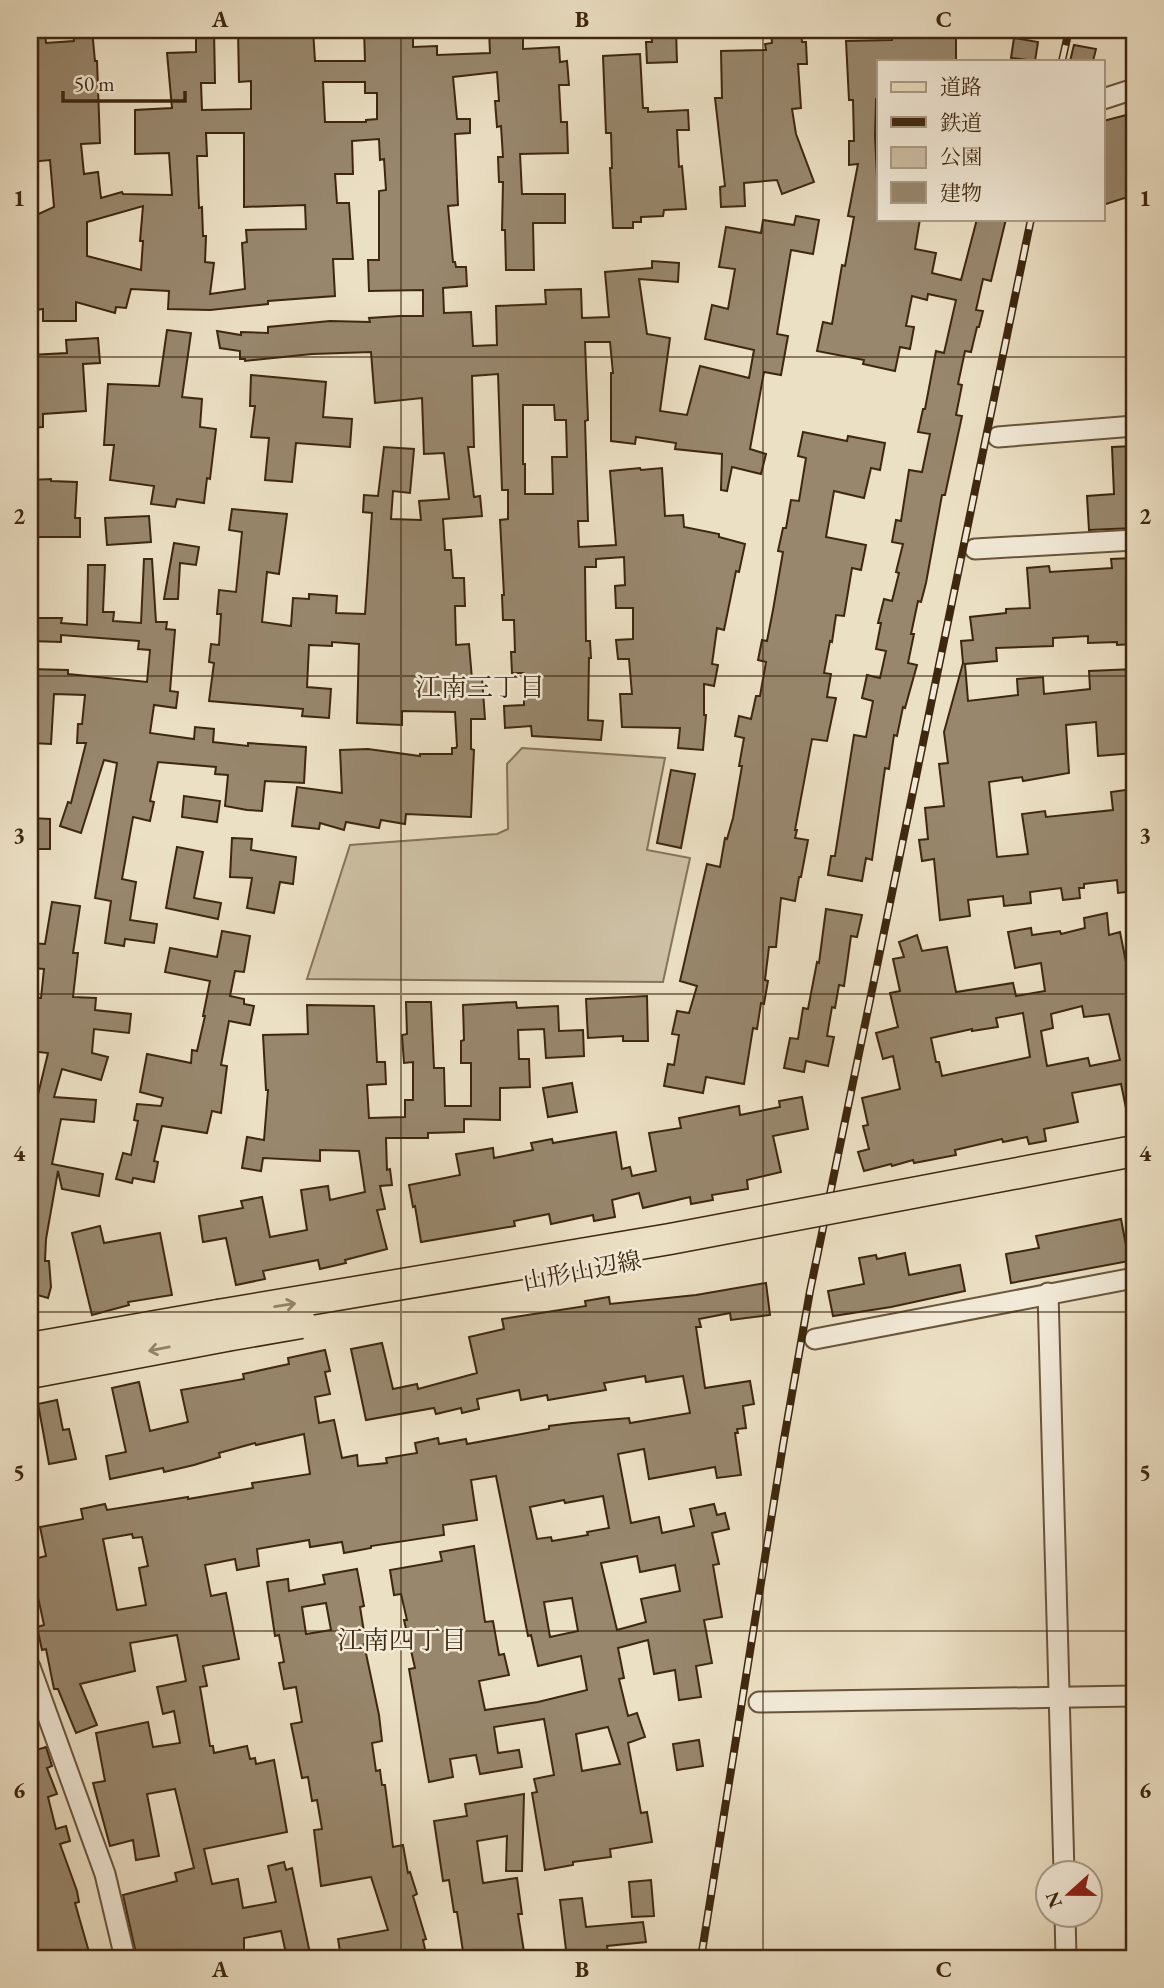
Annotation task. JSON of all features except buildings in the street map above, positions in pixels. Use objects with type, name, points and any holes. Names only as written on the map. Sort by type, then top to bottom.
[{"type":"main road","name":"山形山辺線","points":[[30,1373],[222,1326],[1134,1151]]},
{"type":"main road","name":"山形山辺線","points":[[30,1348],[222,1326],[1134,1169]]},
{"type":"street","points":[[1104,99],[1134,89]]},
{"type":"street","points":[[998,437],[1134,426]]},
{"type":"street","points":[[975,549],[1134,540]]},
{"type":"street","points":[[815,1339],[1134,1278]]},
{"type":"street","points":[[1048,1293],[1064,1858]]},
{"type":"street","points":[[30,1667],[105,1874],[125,1958]]},
{"type":"street","points":[[759,1702],[1134,1696]]},
{"type":"street","points":[[1065,1928],[1066,1958]]},
{"type":"green space","points":[[522,748],[665,758],[647,850],[690,858],[663,982],[307,979],[350,845],[497,834],[508,829],[507,764]]},
{"type":"railway","points":[[1062,60],[1069,30]]},
{"type":"railway","points":[[701,1958],[810,1291],[1031,220]]},
{"type":"district","name":"江南三丁目","points":[[480,687]]},
{"type":"district","name":"江南四丁目","points":[[402,1640]]}]
